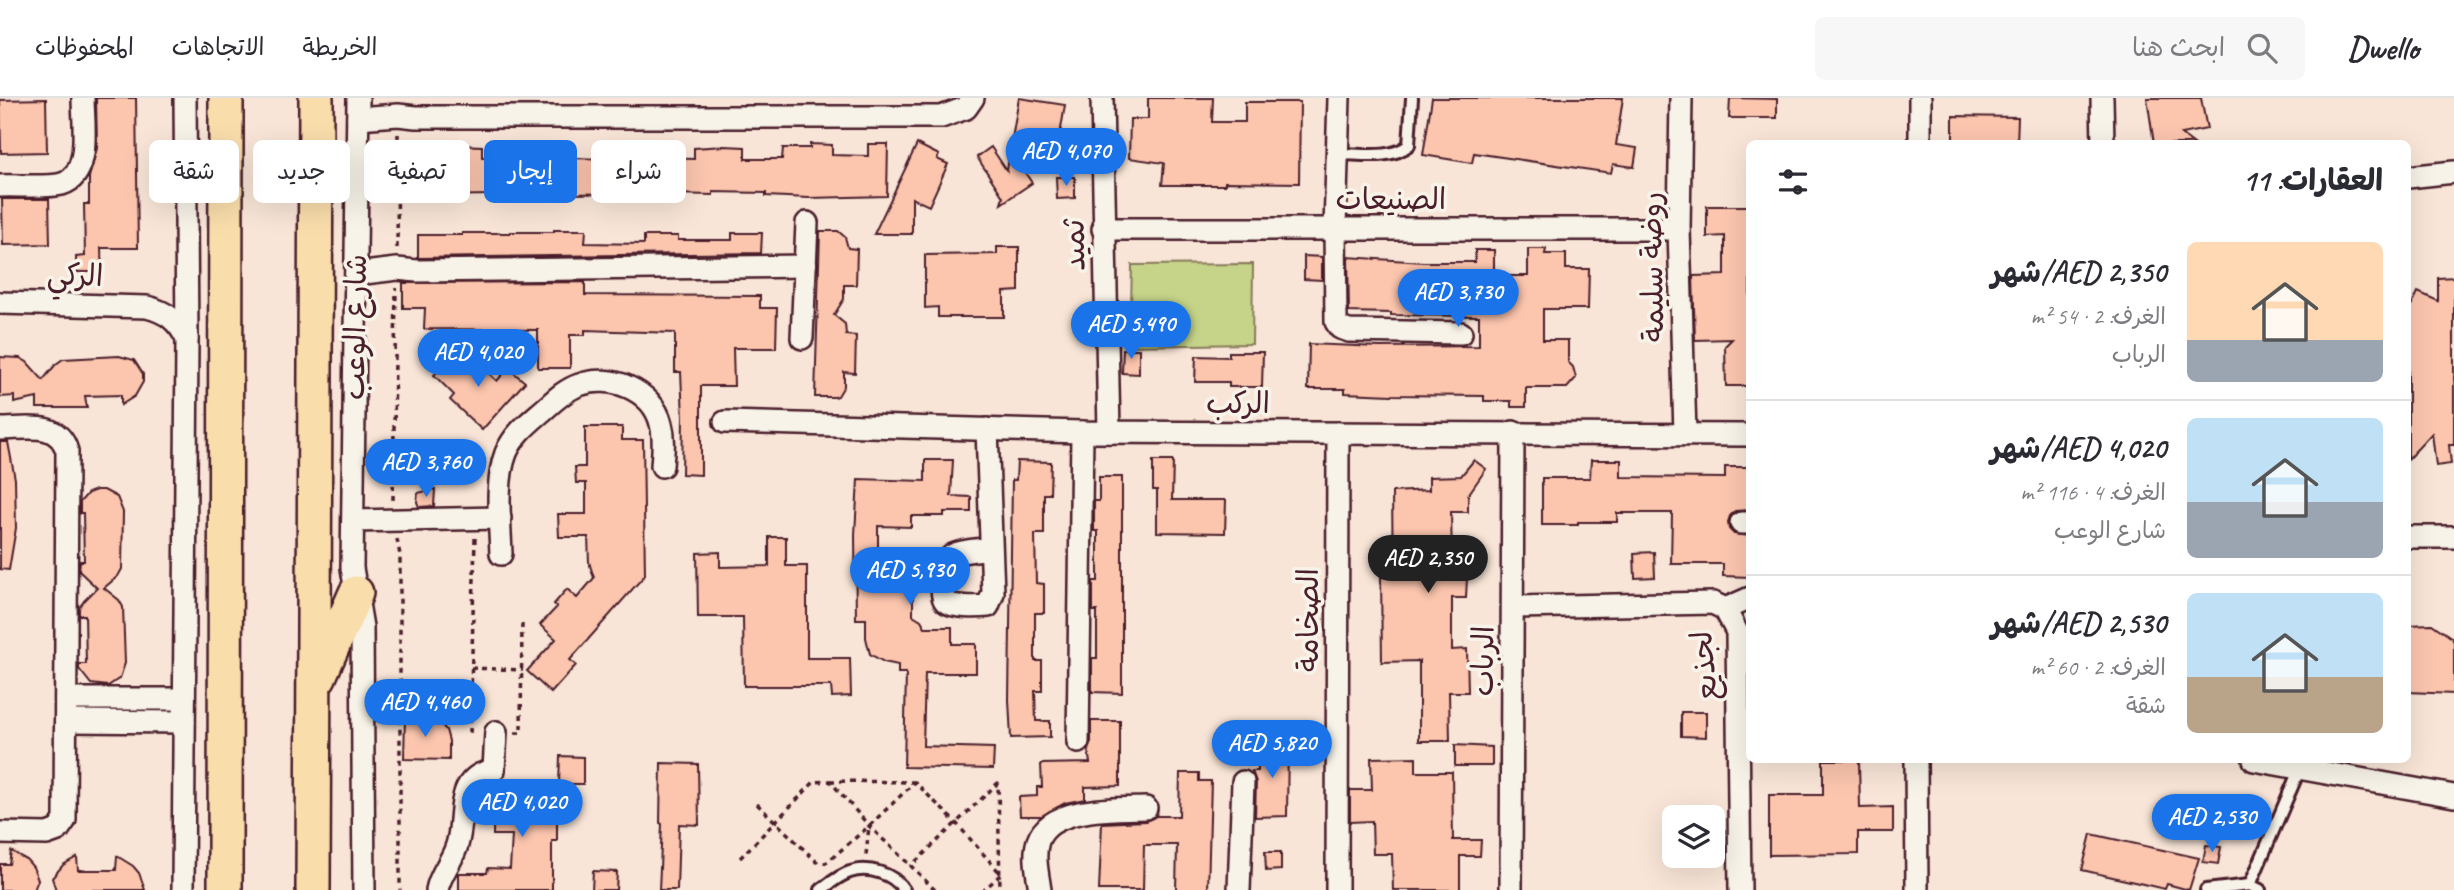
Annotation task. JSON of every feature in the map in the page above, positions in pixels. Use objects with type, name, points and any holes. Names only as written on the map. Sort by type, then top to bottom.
[{"type":"main road","points":[[225,890],[226,98]]},
{"type":"main road","name":"شارع الوعب","points":[[316,98],[314,689],[318,881]]},
{"type":"main road","points":[[314,689],[356,593]]},
{"type":"street","points":[[0,186],[62,184],[76,175],[83,158],[83,98]]},
{"type":"street","points":[[183,890],[187,340],[185,98]]},
{"type":"street","points":[[358,108],[416,117],[941,117],[966,108],[973,98]]},
{"type":"street","name":"ثميد","points":[[1102,98],[1109,432]]},
{"type":"street","points":[[1339,98],[1335,228],[1336,322],[1340,328],[1349,331],[1461,333]]},
{"type":"street","name":"روضة سليمة","points":[[1681,98],[1679,229],[1685,434]]},
{"type":"street","points":[[1920,98],[1920,140]]},
{"type":"street","points":[[2102,98],[2103,140]]},
{"type":"street","name":"شارع الوعب","points":[[358,108],[352,568],[362,627],[364,890]]},
{"type":"street","points":[[2411,177],[2454,172]]},
{"type":"street","points":[[802,338],[807,223]]},
{"type":"street","name":"الصنيعات","points":[[1104,229],[1679,229]]},
{"type":"street","points":[[356,274],[397,269],[417,271],[805,266]]},
{"type":"street","points":[[147,307],[167,298],[187,271]]},
{"type":"street","name":"الركي","points":[[0,303],[147,307],[167,314],[176,321],[187,340]]},
{"type":"street","points":[[501,554],[500,476],[510,444],[523,427],[565,392],[580,384],[612,381],[642,394],[661,420],[664,436],[662,466]]},
{"type":"street","name":"الركب","points":[[725,422],[1082,432],[1746,435]]},
{"type":"street","points":[[0,429],[50,429],[63,438],[67,451],[65,820],[58,830],[47,834],[0,833]]},
{"type":"street","points":[[987,429],[991,548]]},
{"type":"street","points":[[1078,741],[1082,432]]},
{"type":"street","name":"الرباب","points":[[1511,890],[1513,432]]},
{"type":"street","name":"الصخامة","points":[[1337,890],[1338,433]]},
{"type":"street","points":[[353,521],[500,518]]},
{"type":"street","points":[[2411,537],[2454,537]]},
{"type":"street","points":[[1725,609],[1746,600]]},
{"type":"street","name":"لجذيع","points":[[1514,607],[1713,603],[1725,609],[1737,632],[1740,890]]},
{"type":"street","points":[[66,710],[184,699]]},
{"type":"street","points":[[66,710],[184,722]]},
{"type":"street","points":[[437,890],[441,875],[456,848],[466,789],[478,776],[495,770],[496,732]]},
{"type":"street","points":[[1916,763],[1917,890]]},
{"type":"street","points":[[2271,763],[2454,796]]},
{"type":"street","points":[[1239,890],[1243,782]]},
{"type":"street","points":[[1040,890],[1036,846],[1038,838],[1049,826],[1075,813],[1092,809],[1146,808]]},
{"type":"lane","points":[[1338,154],[1393,154],[1404,149],[1409,145],[1412,98]]},
{"type":"lane","points":[[2207,890],[2255,888],[2300,768]]},
{"type":"lane","points":[[821,890],[849,872],[875,870],[899,883],[904,890]]},
{"type":"path","points":[[398,115],[392,519],[400,555],[400,890]]},
{"type":"path","points":[[475,519],[470,731],[521,733],[522,621]]},
{"type":"path","points":[[471,668],[523,670]]},
{"type":"path","points":[[830,781],[869,826],[935,890]]},
{"type":"path","points":[[740,858],[814,782],[915,782],[1001,874]]},
{"type":"path","points":[[757,804],[817,862],[826,863],[915,782]]},
{"type":"path","points":[[911,866],[998,783],[1000,890]]},
{"type":"path","points":[[865,871],[869,826]]},
{"type":"path","points":[[984,890],[1001,874]]},
{"type":"green space","points":[[1253,264],[1252,344],[1130,346],[1132,265]]},
{"type":"building","points":[[96,98],[136,98],[138,248],[101,248],[102,272],[76,272],[76,257],[85,256],[84,204],[89,204],[89,177],[97,148]]},
{"type":"building","points":[[1019,98],[1065,105],[1058,147],[1012,139]]},
{"type":"building","points":[[1148,98],[1213,98],[1212,122],[1245,122],[1245,102],[1300,102],[1299,183],[1162,185],[1164,163],[1129,158],[1130,119],[1148,119]]},
{"type":"building","points":[[1432,98],[1623,98],[1616,145],[1637,148],[1634,167],[1613,164],[1611,173],[1474,153],[1472,163],[1423,155]]},
{"type":"building","points":[[1730,98],[1777,99],[1777,118],[1729,118]]},
{"type":"building","points":[[2147,98],[2201,98],[2207,129],[2181,134],[2189,140],[2153,140]]},
{"type":"building","points":[[46,99],[47,152],[1,153],[0,100]]},
{"type":"building","points":[[1953,116],[2018,117],[2017,140],[1953,140]]},
{"type":"building","points":[[810,144],[832,145],[832,155],[868,156],[868,144],[888,144],[887,196],[809,198],[766,196],[766,193],[713,192],[713,195],[686,194],[686,159],[694,159],[694,148],[745,147],[745,159],[782,159],[783,148],[810,148]]},
{"type":"building","points":[[917,144],[939,155],[937,159],[948,164],[929,206],[912,198],[912,234],[874,234]]},
{"type":"building","points":[[470,146],[482,146],[484,195],[470,195]]},
{"type":"building","points":[[991,147],[1007,171],[1010,150],[1032,183],[1001,204],[1003,197],[977,157]]},
{"type":"building","points":[[577,158],[591,159],[591,194],[577,194]]},
{"type":"building","points":[[1056,177],[1075,177],[1075,198],[1057,199]]},
{"type":"building","points":[[2,199],[49,199],[50,244],[3,245]]},
{"type":"building","points":[[1707,206],[1746,206],[1746,386],[1726,386],[1725,346],[1732,339],[1695,340],[1693,276],[1725,275],[1725,236],[1707,237]]},
{"type":"building","points":[[586,230],[585,243],[644,244],[644,236],[678,236],[678,240],[732,240],[732,233],[762,233],[761,253],[418,258],[418,235]]},
{"type":"building","points":[[820,231],[838,231],[845,237],[848,248],[857,249],[856,285],[844,285],[844,299],[834,315],[845,324],[846,335],[856,336],[855,373],[844,372],[844,386],[835,397],[815,397]]},
{"type":"building","points":[[997,247],[1019,247],[1019,291],[1004,292],[1004,317],[938,317],[938,307],[925,308],[925,255],[997,254]]},
{"type":"building","points":[[1528,249],[1546,249],[1545,254],[1566,254],[1566,269],[1589,269],[1588,309],[1543,309],[1543,340],[1568,340],[1568,362],[1573,367],[1576,378],[1567,388],[1526,388],[1526,407],[1511,407],[1511,401],[1484,401],[1484,396],[1392,395],[1345,393],[1345,389],[1308,389],[1309,344],[1380,347],[1479,346],[1479,316],[1349,312],[1348,257],[1475,262],[1475,250],[1494,250],[1494,276],[1528,276]]},
{"type":"building","points":[[1304,256],[1322,257],[1322,280],[1304,279]]},
{"type":"building","points":[[2454,277],[2454,445],[2449,445],[2451,464],[2436,466],[2432,433],[2411,456],[2411,305],[2418,292],[2438,301],[2438,278]]},
{"type":"building","points":[[585,282],[585,295],[760,296],[760,308],[777,308],[776,348],[733,348],[734,386],[701,386],[701,475],[682,474],[681,372],[675,372],[675,333],[585,330],[585,335],[570,335],[570,368],[538,368],[538,330],[424,329],[425,308],[403,308],[403,283]]},
{"type":"building","points":[[1123,349],[1139,349],[1139,374],[1122,373]]},
{"type":"building","points":[[458,352],[477,371],[482,367],[497,381],[508,368],[525,382],[482,430],[450,400],[454,395],[434,375]]},
{"type":"building","points":[[1229,352],[1263,352],[1262,387],[1229,387],[1229,382],[1195,382],[1196,356],[1229,357]]},
{"type":"building","points":[[119,356],[134,360],[143,374],[143,382],[135,396],[121,405],[121,395],[85,396],[87,408],[37,408],[37,398],[14,403],[14,396],[0,397],[0,357],[20,358],[43,380],[63,359]]},
{"type":"building","points":[[585,427],[622,427],[622,440],[643,440],[645,575],[570,660],[576,665],[551,693],[527,671],[556,639],[540,625],[557,607],[554,604],[567,589],[577,598],[594,578],[589,562],[588,537],[559,537],[558,514],[586,514],[586,483],[576,483],[575,467],[585,467]]},
{"type":"building","points":[[0,442],[8,442],[15,479],[16,528],[9,570],[0,569]]},
{"type":"building","points":[[458,452],[473,468],[456,484],[441,468]]},
{"type":"building","points":[[925,460],[953,460],[951,496],[971,497],[971,512],[944,512],[944,516],[911,516],[911,527],[878,526],[878,566],[897,566],[897,579],[913,579],[913,615],[921,620],[925,627],[952,627],[952,644],[976,644],[976,673],[925,673],[923,746],[994,748],[993,769],[904,767],[906,673],[898,673],[898,665],[884,662],[870,654],[866,638],[866,619],[856,619],[855,535],[858,479],[925,481]]},
{"type":"building","points":[[1474,460],[1486,469],[1468,495],[1468,512],[1451,512],[1452,557],[1468,557],[1466,598],[1452,598],[1452,650],[1467,649],[1468,692],[1449,692],[1450,741],[1419,741],[1419,661],[1382,662],[1381,577],[1393,577],[1392,492],[1429,490],[1429,477],[1461,476]]},
{"type":"building","points":[[1591,460],[1621,460],[1621,477],[1725,478],[1725,467],[1746,467],[1746,510],[1735,511],[1728,522],[1729,529],[1734,534],[1746,536],[1746,577],[1723,576],[1723,564],[1671,564],[1672,513],[1617,513],[1617,522],[1542,525],[1542,478],[1590,478]]},
{"type":"building","points":[[1017,461],[1051,462],[1050,494],[1044,494],[1044,534],[1035,534],[1036,583],[1044,584],[1044,613],[1035,613],[1035,661],[1042,661],[1042,691],[1035,691],[1036,721],[1050,721],[1050,737],[1011,738],[1009,700],[1012,480],[1016,480]]},
{"type":"building","points":[[1153,461],[1173,461],[1172,500],[1226,500],[1225,533],[1157,532],[1157,490],[1153,490]]},
{"type":"building","points":[[1099,477],[1122,477],[1122,693],[1092,692],[1092,658],[1097,658],[1097,611],[1093,611],[1093,581],[1098,581],[1098,531],[1094,531],[1094,501],[1099,501]]},
{"type":"building","points":[[435,489],[434,506],[419,507],[418,493]]},
{"type":"building","points":[[104,490],[117,497],[123,512],[122,569],[104,588],[119,600],[123,607],[125,663],[120,678],[108,686],[91,684],[79,669],[79,664],[86,664],[85,615],[79,615],[79,608],[97,588],[79,571],[80,561],[84,561],[83,513],[80,513],[80,502],[88,493]]},
{"type":"building","points":[[769,537],[786,537],[786,566],[807,566],[807,658],[850,658],[851,696],[832,697],[831,686],[744,686],[743,617],[698,617],[697,553],[720,552],[720,567],[769,566]]},
{"type":"building","points":[[1654,552],[1655,577],[1635,578],[1634,553]]},
{"type":"building","points":[[2432,624],[2452,638],[2454,694],[2411,692],[2411,625]]},
{"type":"building","points":[[1681,712],[1706,712],[1706,737],[1681,736]]},
{"type":"building","points":[[422,713],[437,719],[446,730],[449,760],[404,759],[405,716]]},
{"type":"building","points":[[1091,721],[1120,721],[1120,786],[1085,787],[1085,799],[1065,803],[1042,816],[1020,816],[1019,797],[1037,796],[1037,787],[1042,787],[1041,764],[1090,763],[1088,750],[1091,742]]},
{"type":"building","points":[[1258,742],[1288,742],[1287,816],[1255,817],[1256,782],[1252,771],[1258,771]]},
{"type":"building","points":[[1455,745],[1492,747],[1492,766],[1455,766]]},
{"type":"building","points":[[560,756],[583,757],[583,784],[559,784]]},
{"type":"building","points":[[1416,757],[1416,772],[1452,772],[1453,840],[1481,840],[1480,856],[1460,856],[1460,890],[1393,890],[1392,854],[1373,854],[1372,821],[1350,822],[1350,790],[1372,790],[1371,758]]},
{"type":"building","points":[[661,763],[698,764],[699,825],[679,824],[677,890],[659,890]]},
{"type":"building","points":[[1823,763],[1859,763],[1860,808],[1893,807],[1893,832],[1858,832],[1858,854],[1769,855],[1769,795],[1823,795]]},
{"type":"building","points":[[1180,773],[1199,773],[1199,781],[1211,781],[1208,890],[1176,890],[1177,845],[1144,845],[1143,890],[1099,890],[1102,823],[1179,816]]},
{"type":"building","points":[[494,784],[557,785],[557,841],[552,841],[552,890],[459,890],[459,873],[487,873],[488,868],[510,869],[512,835],[493,835]]},
{"type":"building","points":[[2091,834],[2199,858],[2189,890],[2167,884],[2165,889],[2082,870]]},
{"type":"building","points":[[2206,845],[2221,847],[2218,864],[2203,862]]},
{"type":"building","points":[[11,851],[27,860],[33,867],[38,880],[34,890],[0,890],[0,864],[9,864]]},
{"type":"building","points":[[1265,852],[1281,852],[1281,870],[1266,871]]},
{"type":"building","points":[[117,856],[139,873],[145,890],[56,890],[52,878],[63,865],[77,857],[78,870],[116,870]]},
{"type":"building","points":[[593,871],[617,872],[616,890],[592,890]]}]
